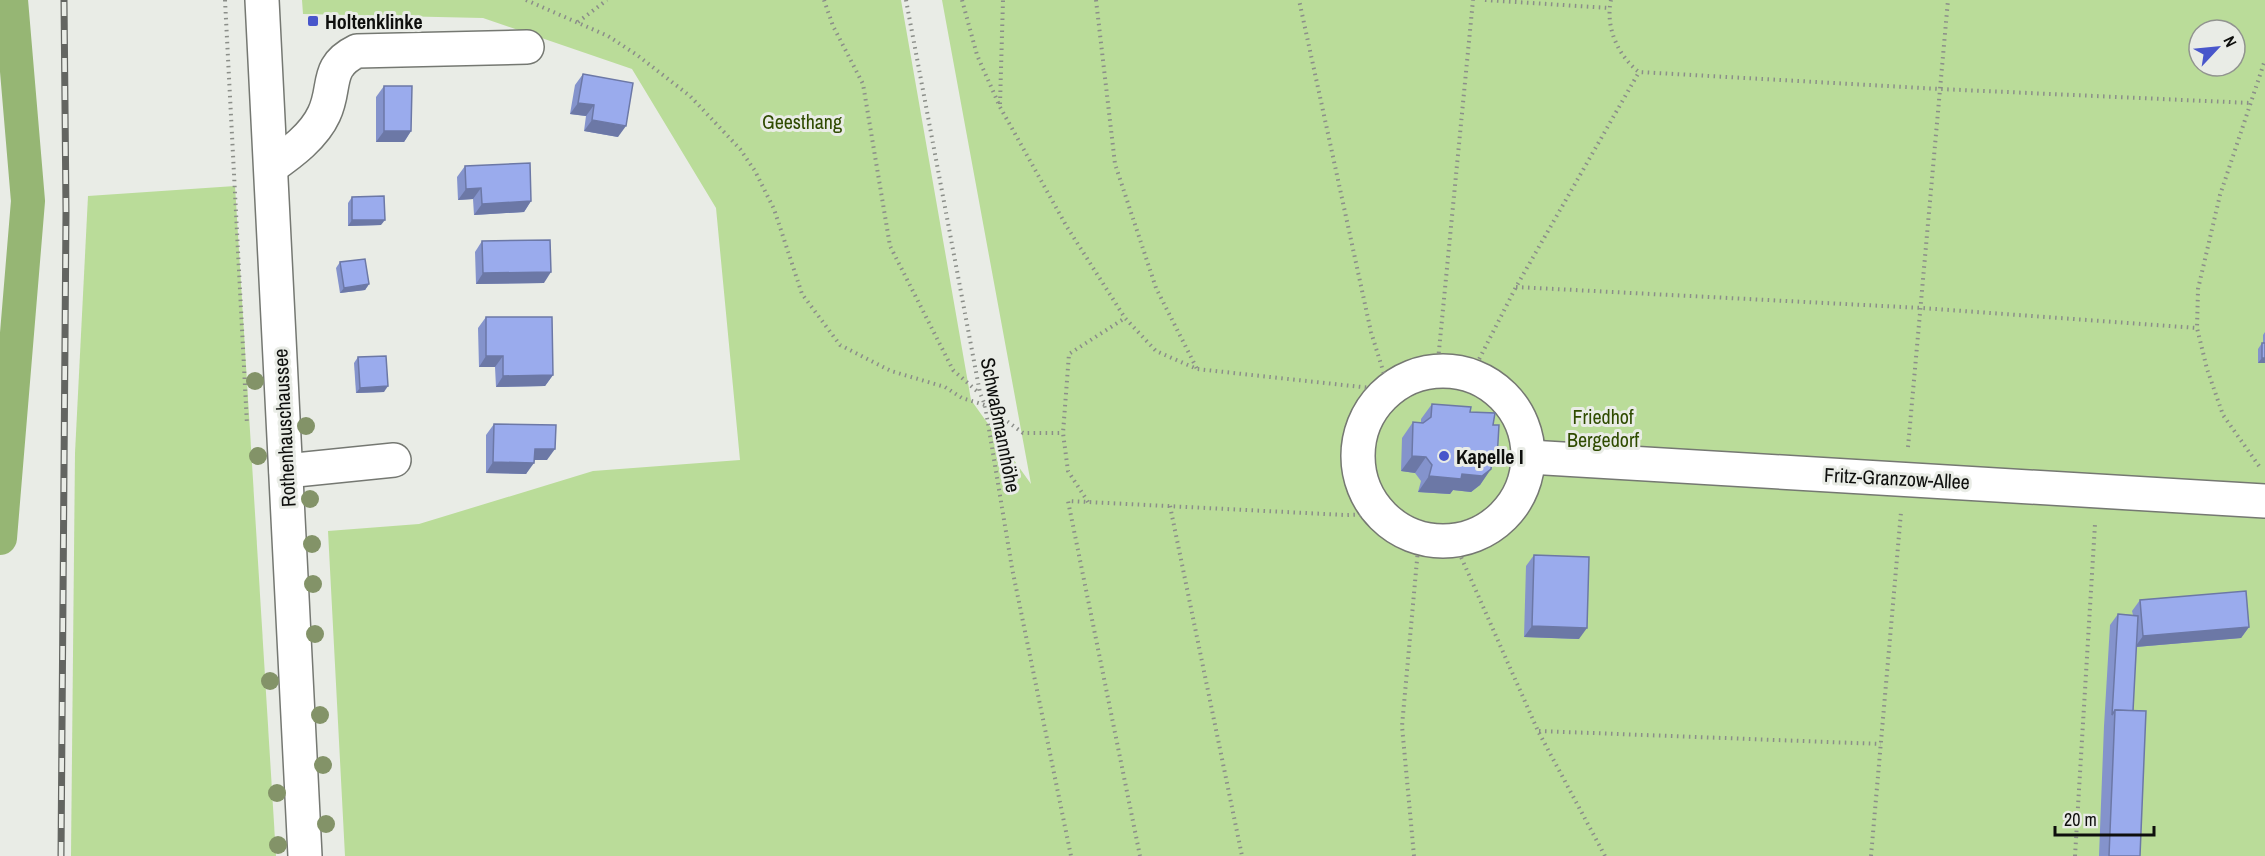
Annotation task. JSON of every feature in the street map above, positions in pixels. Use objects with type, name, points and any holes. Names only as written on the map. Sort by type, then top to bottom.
[{"type":"main road","name":"Rothenhauschaussee","points":[[262,0],[305,856]]},
{"type":"main road","points":[[271,166],[299,147],[324,114],[331,80],[342,58],[357,51],[527,47]]},
{"type":"main road","points":[[1437,370],[1471,375],[1495,388],[1513,407],[1525,431],[1529,457],[1525,482],[1509,510],[1498,522],[1477,535],[1454,541],[1419,538],[1398,528],[1380,514],[1365,490],[1358,464],[1360,436],[1371,411],[1389,390],[1412,376],[1437,370]]},
{"type":"main road","name":"Fritz-Granzow-Allee","points":[[1529,457],[2265,501]]},
{"type":"main road","points":[[286,471],[394,460]]},
{"type":"path","points":[[225,0],[247,429]]},
{"type":"path","points":[[526,0],[608,36],[690,96],[740,150],[755,171],[774,209],[802,294],[840,345],[891,371],[945,387],[962,398],[985,405],[1023,433],[1063,433]]},
{"type":"path","points":[[578,22],[607,0]]},
{"type":"path","points":[[824,0],[833,26],[863,84],[890,246],[953,370],[980,393]]},
{"type":"path","name":"Schwaßmannhöhe","points":[[906,0],[980,393],[985,405],[1012,568],[1071,856]]},
{"type":"path","points":[[962,0],[977,55],[1000,107],[1067,227],[1125,318],[1156,351],[1197,369],[1389,390],[1371,332],[1299,0]]},
{"type":"path","points":[[1000,107],[1003,0]]},
{"type":"path","points":[[1096,0],[1115,164],[1156,288],[1197,369]]},
{"type":"path","points":[[1437,370],[1473,0]]},
{"type":"path","points":[[1485,0],[1609,8]]},
{"type":"path","points":[[1611,0],[1609,8],[1617,48],[1640,72],[2250,103]]},
{"type":"path","points":[[1871,856],[1905,478],[1923,308],[1948,0]]},
{"type":"path","points":[[2265,60],[2220,195],[2198,289],[2197,328],[2207,369],[2223,415],[2265,476]]},
{"type":"path","points":[[1471,375],[1516,287],[1640,72]]},
{"type":"path","points":[[1516,287],[1923,308],[2197,328]]},
{"type":"path","points":[[1089,502],[1068,471],[1063,433],[1069,354],[1125,318]]},
{"type":"path","points":[[2075,856],[2097,490]]},
{"type":"path","points":[[1140,856],[1068,501],[1345,515],[1380,514]]},
{"type":"path","points":[[1170,506],[1242,856]]},
{"type":"path","points":[[1414,856],[1402,726],[1419,538]]},
{"type":"path","points":[[1454,541],[1538,731],[1605,856]]},
{"type":"path","points":[[1538,731],[1881,744]]},
{"type":"green space","name":"Friedhof Bergedorf","points":[[302,0],[901,0],[971,400],[1031,484],[942,0],[2265,0],[2265,856],[345,856],[328,531],[419,524],[593,471],[740,460],[716,208],[632,69],[483,18],[303,14]]},
{"type":"green space","points":[[235,186],[276,856],[71,856],[75,453],[88,196]]},
{"type":"building","points":[[583,74],[633,83],[626,126],[592,120],[594,105],[578,103]]},
{"type":"building","points":[[384,86],[412,86],[411,131],[384,131]]},
{"type":"building","points":[[530,163],[531,201],[482,204],[481,188],[466,189],[465,166]]},
{"type":"building","points":[[384,196],[385,220],[352,220],[352,197]]},
{"type":"building","points":[[550,240],[551,272],[483,273],[482,241]]},
{"type":"building","points":[[365,259],[369,284],[344,288],[340,262]]},
{"type":"building","points":[[486,317],[552,317],[553,375],[503,376],[503,356],[486,356]]},
{"type":"building","points":[[2262,343],[2265,343],[2265,358],[2262,358]]},
{"type":"building","points":[[386,356],[388,386],[360,388],[358,357]]},
{"type":"building","name":"Kapelle I","points":[[1432,404],[1471,407],[1470,412],[1495,413],[1493,425],[1499,425],[1497,459],[1492,459],[1491,469],[1482,476],[1462,474],[1461,479],[1429,476],[1432,465],[1426,457],[1412,456],[1413,422],[1423,423],[1431,417]]},
{"type":"building","points":[[494,424],[556,425],[555,449],[535,449],[534,463],[493,462]]},
{"type":"building","points":[[1534,555],[1589,557],[1587,628],[1532,626]]},
{"type":"building","points":[[2246,591],[2249,627],[2143,636],[2140,600]]},
{"type":"building","points":[[2118,614],[2138,616],[2133,711],[2115,710],[2112,715]]},
{"type":"building","points":[[2115,710],[2146,711],[2140,856],[2109,856]]},
{"type":"waterway","points":[[0,538],[28,201],[11,0]]},
{"type":"railway","points":[[61,856],[66,212],[64,0]]},
{"type":"place","name":"Holtenklinke","points":[[313,21]]},
{"type":"place","name":"Kapelle I","points":[[1444,456]]},
{"type":"park label","name":"Geesthang","points":[[802,121]]}]
